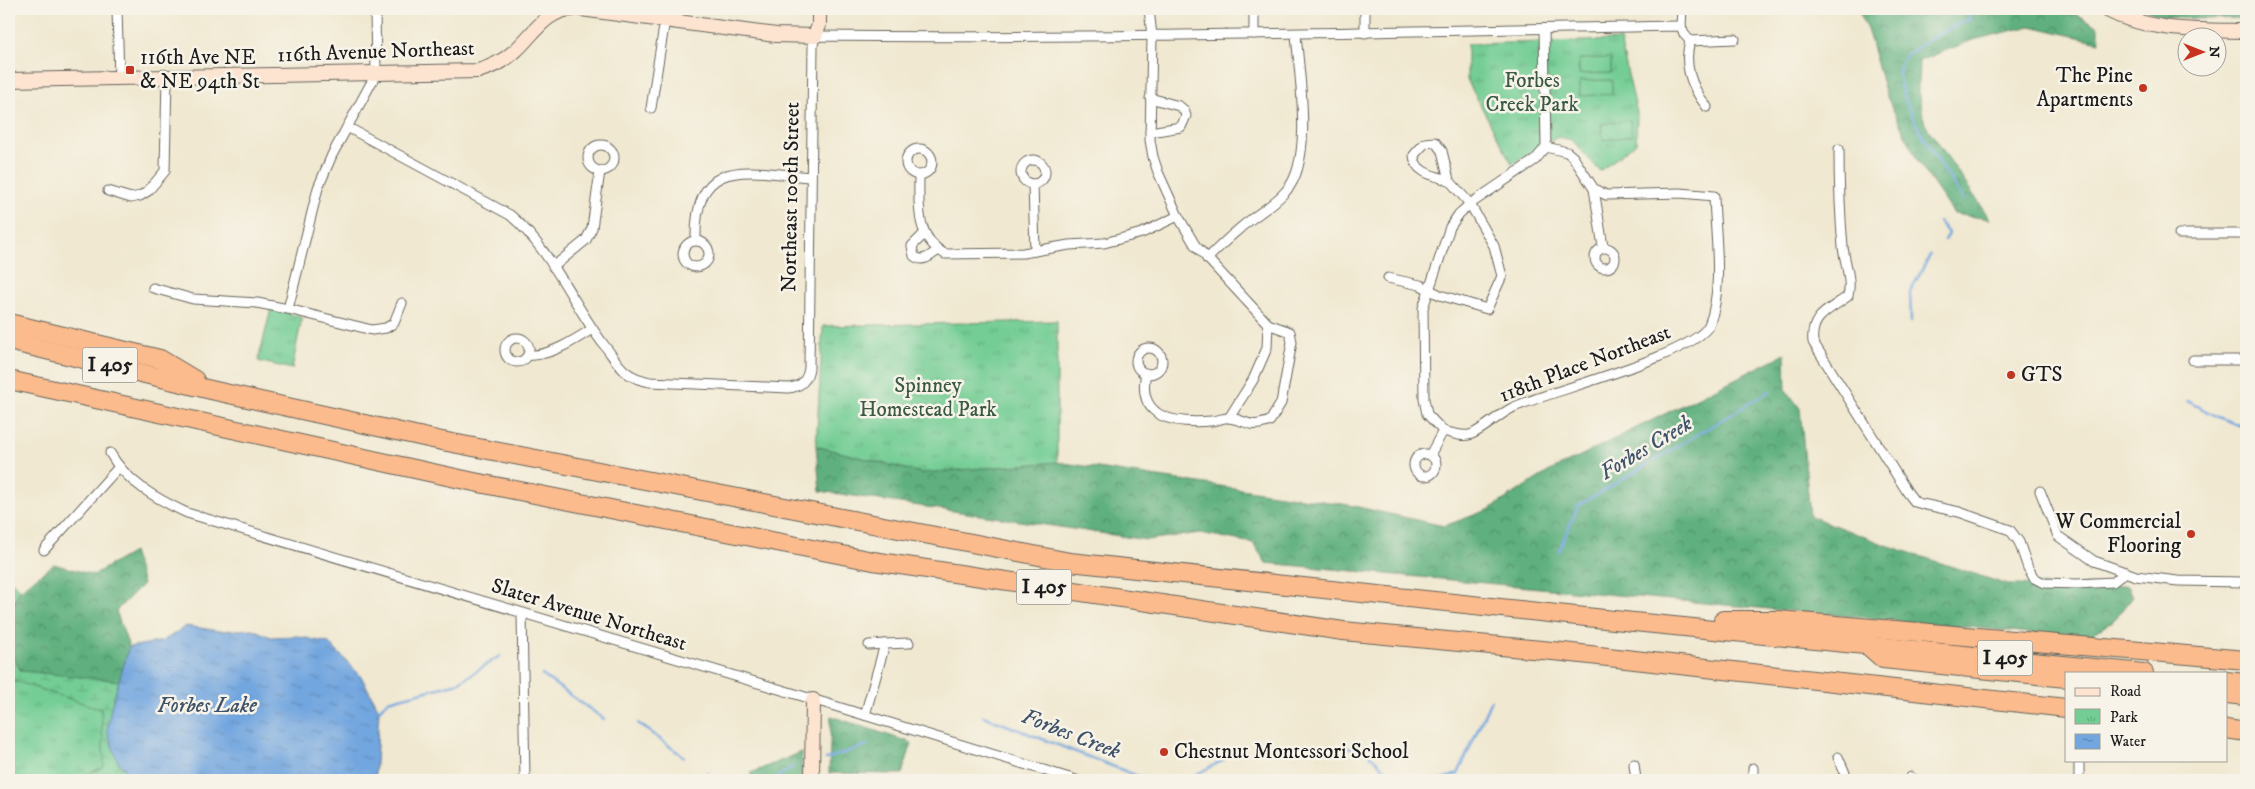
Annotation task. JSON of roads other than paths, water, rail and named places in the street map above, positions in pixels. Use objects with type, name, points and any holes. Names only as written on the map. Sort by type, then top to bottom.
[{"type":"highway","points":[[9,323],[160,359],[211,390]]},
{"type":"highway","name":"I 405","points":[[9,341],[211,390],[437,440],[1070,562],[1614,620],[2134,672]]},
{"type":"highway","name":"I 405","points":[[9,380],[474,482],[873,561],[1343,631],[1583,654],[2065,708]]},
{"type":"highway","points":[[9,384],[34,386]]},
{"type":"highway","points":[[1614,620],[1778,620],[2246,660]]},
{"type":"highway","name":"I 405","points":[[1866,644],[1884,659],[2065,678]]},
{"type":"highway","points":[[2228,681],[2246,683]]},
{"type":"highway","points":[[2228,694],[2246,696]]},
{"type":"highway","points":[[2228,729],[2246,732]]},
{"type":"street","points":[[117,9],[119,78]]},
{"type":"street","points":[[288,309],[318,188],[332,155],[376,74],[375,9]]},
{"type":"street","name":"116th Avenue Northeast","points":[[9,80],[464,72],[490,67],[517,50],[540,24],[552,14],[573,9]]},
{"type":"street","points":[[581,9],[645,13],[665,20],[776,35],[815,36],[1152,36],[1681,26]]},
{"type":"street","name":"Northeast 100th Street","points":[[592,329],[624,371],[636,379],[650,382],[788,388],[801,384],[808,376],[813,45],[819,25],[819,9]]},
{"type":"street","points":[[1146,374],[1144,385],[1145,400],[1161,417],[1197,422],[1229,418],[1247,425],[1260,425],[1270,421],[1281,403],[1292,342],[1290,332],[1268,324],[1207,259],[1195,245],[1178,216],[1153,157],[1150,132],[1152,36],[1149,9]]},
{"type":"street","points":[[1254,9],[1254,34]]},
{"type":"street","points":[[1365,9],[1365,33]]},
{"type":"street","points":[[1682,9],[1681,26],[1684,34],[1690,41]]},
{"type":"street","points":[[2108,10],[2137,21],[2169,28],[2246,30]]},
{"type":"street","points":[[651,108],[665,20]]},
{"type":"street","points":[[1430,454],[1442,431],[1427,414],[1424,399],[1423,308],[1450,226],[1459,214],[1470,204],[1535,160],[1546,147],[1544,28]]},
{"type":"street","points":[[1207,259],[1238,230],[1286,191],[1295,178],[1300,166],[1303,140],[1296,34]]},
{"type":"street","points":[[1690,41],[1735,39]]},
{"type":"street","points":[[1690,41],[1688,71],[1696,93],[1707,107]]},
{"type":"street","points":[[108,191],[126,197],[140,196],[148,191],[166,171],[167,77]]},
{"type":"street","points":[[1150,98],[1179,106],[1184,110],[1186,116],[1181,127],[1150,132]]},
{"type":"street","points":[[348,128],[510,215],[524,226],[553,266],[592,329],[548,352],[535,356],[528,355]]},
{"type":"street","points":[[1388,278],[1429,288],[1440,295],[1487,308],[1502,276],[1494,246],[1470,204],[1449,180],[1440,146],[1435,142],[1425,142],[1414,155],[1415,165],[1433,176],[1449,180]]},
{"type":"street","points":[[1546,147],[1567,152],[1573,157],[1594,189],[1604,248]]},
{"type":"street","points":[[1839,149],[1840,208],[1844,258],[1851,285],[1848,296],[1820,316],[1814,324],[1813,342],[1908,494],[1915,502],[1959,512],[2010,530],[2019,542],[2034,578],[2044,583],[2068,585],[2113,582],[2126,572]]},
{"type":"street","points":[[553,266],[586,240],[592,228],[600,171]]},
{"type":"street","points":[[696,240],[701,196],[719,177],[742,171],[810,178]]},
{"type":"street","points":[[919,176],[919,217],[924,234],[938,250],[945,254],[1035,251],[1125,239],[1178,216]]},
{"type":"street","points":[[1033,184],[1035,251]]},
{"type":"street","name":"118th Place Northeast","points":[[1442,431],[1461,436],[1472,434],[1514,407],[1670,353],[1702,335],[1708,326],[1714,306],[1716,280],[1714,196],[1680,193],[1616,196],[1606,195],[1594,189]]},
{"type":"street","points":[[924,234],[912,246],[914,256],[919,259],[925,259],[938,250]]},
{"type":"street","points":[[2179,234],[2246,234]]},
{"type":"street","points":[[153,288],[193,299],[257,303],[372,330],[380,330],[394,323],[402,303]]},
{"type":"street","points":[[1229,418],[1249,386],[1267,348],[1268,324]]},
{"type":"street","points":[[2194,360],[2246,360]]},
{"type":"street","name":"Slater Avenue Northeast","points":[[110,453],[118,468],[148,492],[186,513],[865,715],[1076,780]]},
{"type":"street","points":[[44,550],[118,468]]},
{"type":"street","points":[[2040,491],[2058,536],[2094,561],[2136,576],[2178,580],[2246,582]]},
{"type":"street","points":[[522,614],[525,780]]},
{"type":"street","points":[[869,645],[909,643]]},
{"type":"street","points":[[865,715],[885,644]]},
{"type":"street","points":[[812,780],[813,700]]},
{"type":"street","points":[[1838,757],[1848,780]]},
{"type":"street","points":[[2079,763],[2079,780]]},
{"type":"street","points":[[1634,764],[1636,780]]},
{"type":"street","points":[[1753,768],[1753,780]]},
{"type":"water","name":"Forbes Lake","points":[[186,626],[220,631],[252,629],[271,637],[297,636],[329,643],[361,676],[379,710],[375,780],[133,780],[117,760],[107,731],[111,707],[129,647],[163,641]]},
{"type":"waterway","name":"Forbes Creek","points":[[1964,200],[1932,151],[1908,108],[1901,87],[1899,70],[1904,58],[1918,46],[1970,19],[1969,9]]},
{"type":"waterway","name":"Forbes Creek","points":[[1939,222],[1949,234],[1945,240]]},
{"type":"waterway","name":"Forbes Creek","points":[[1911,321],[1910,292],[1930,255]]},
{"type":"waterway","name":"Forbes Creek","points":[[1559,550],[1578,506],[1770,391]]},
{"type":"waterway","points":[[2187,401],[2216,416],[2246,428]]},
{"type":"waterway","name":"Forbes Creek","points":[[379,710],[388,701],[458,683],[500,656]]},
{"type":"waterway","name":"Forbes Creek","points":[[542,675],[604,719]]},
{"type":"waterway","name":"Forbes Creek","points":[[1439,780],[1458,774],[1491,700]]},
{"type":"waterway","name":"Forbes Creek","points":[[983,716],[1148,780]]},
{"type":"waterway","name":"Forbes Creek","points":[[638,723],[684,757]]},
{"type":"waterway","name":"Forbes Creek","points":[[826,759],[867,745]]},
{"type":"waterway","name":"Forbes Creek","points":[[1264,747],[1362,748],[1397,780]]},
{"type":"waterway","name":"Forbes Creek","points":[[1185,780],[1224,760]]},
{"type":"waterway","name":"Forbes Creek","points":[[772,780],[793,767]]},
{"type":"waterway","name":"Forbes Creek","points":[[707,773],[716,780]]},
{"type":"place","name":"116th Ave NE & NE 94th St","points":[[130,70]]},
{"type":"place","name":"The Pine Apartments","points":[[2143,88]]},
{"type":"place","name":"GTS","points":[[2011,375]]},
{"type":"place","name":"W Commercial Flooring","points":[[2191,534]]},
{"type":"place","name":"Chestnut Montessori School","points":[[1164,752]]},
{"type":"park label","name":"Forbes Creek Park","points":[[1532,93]]},
{"type":"park label","name":"Spinney Homestead Park","points":[[928,398]]}]
